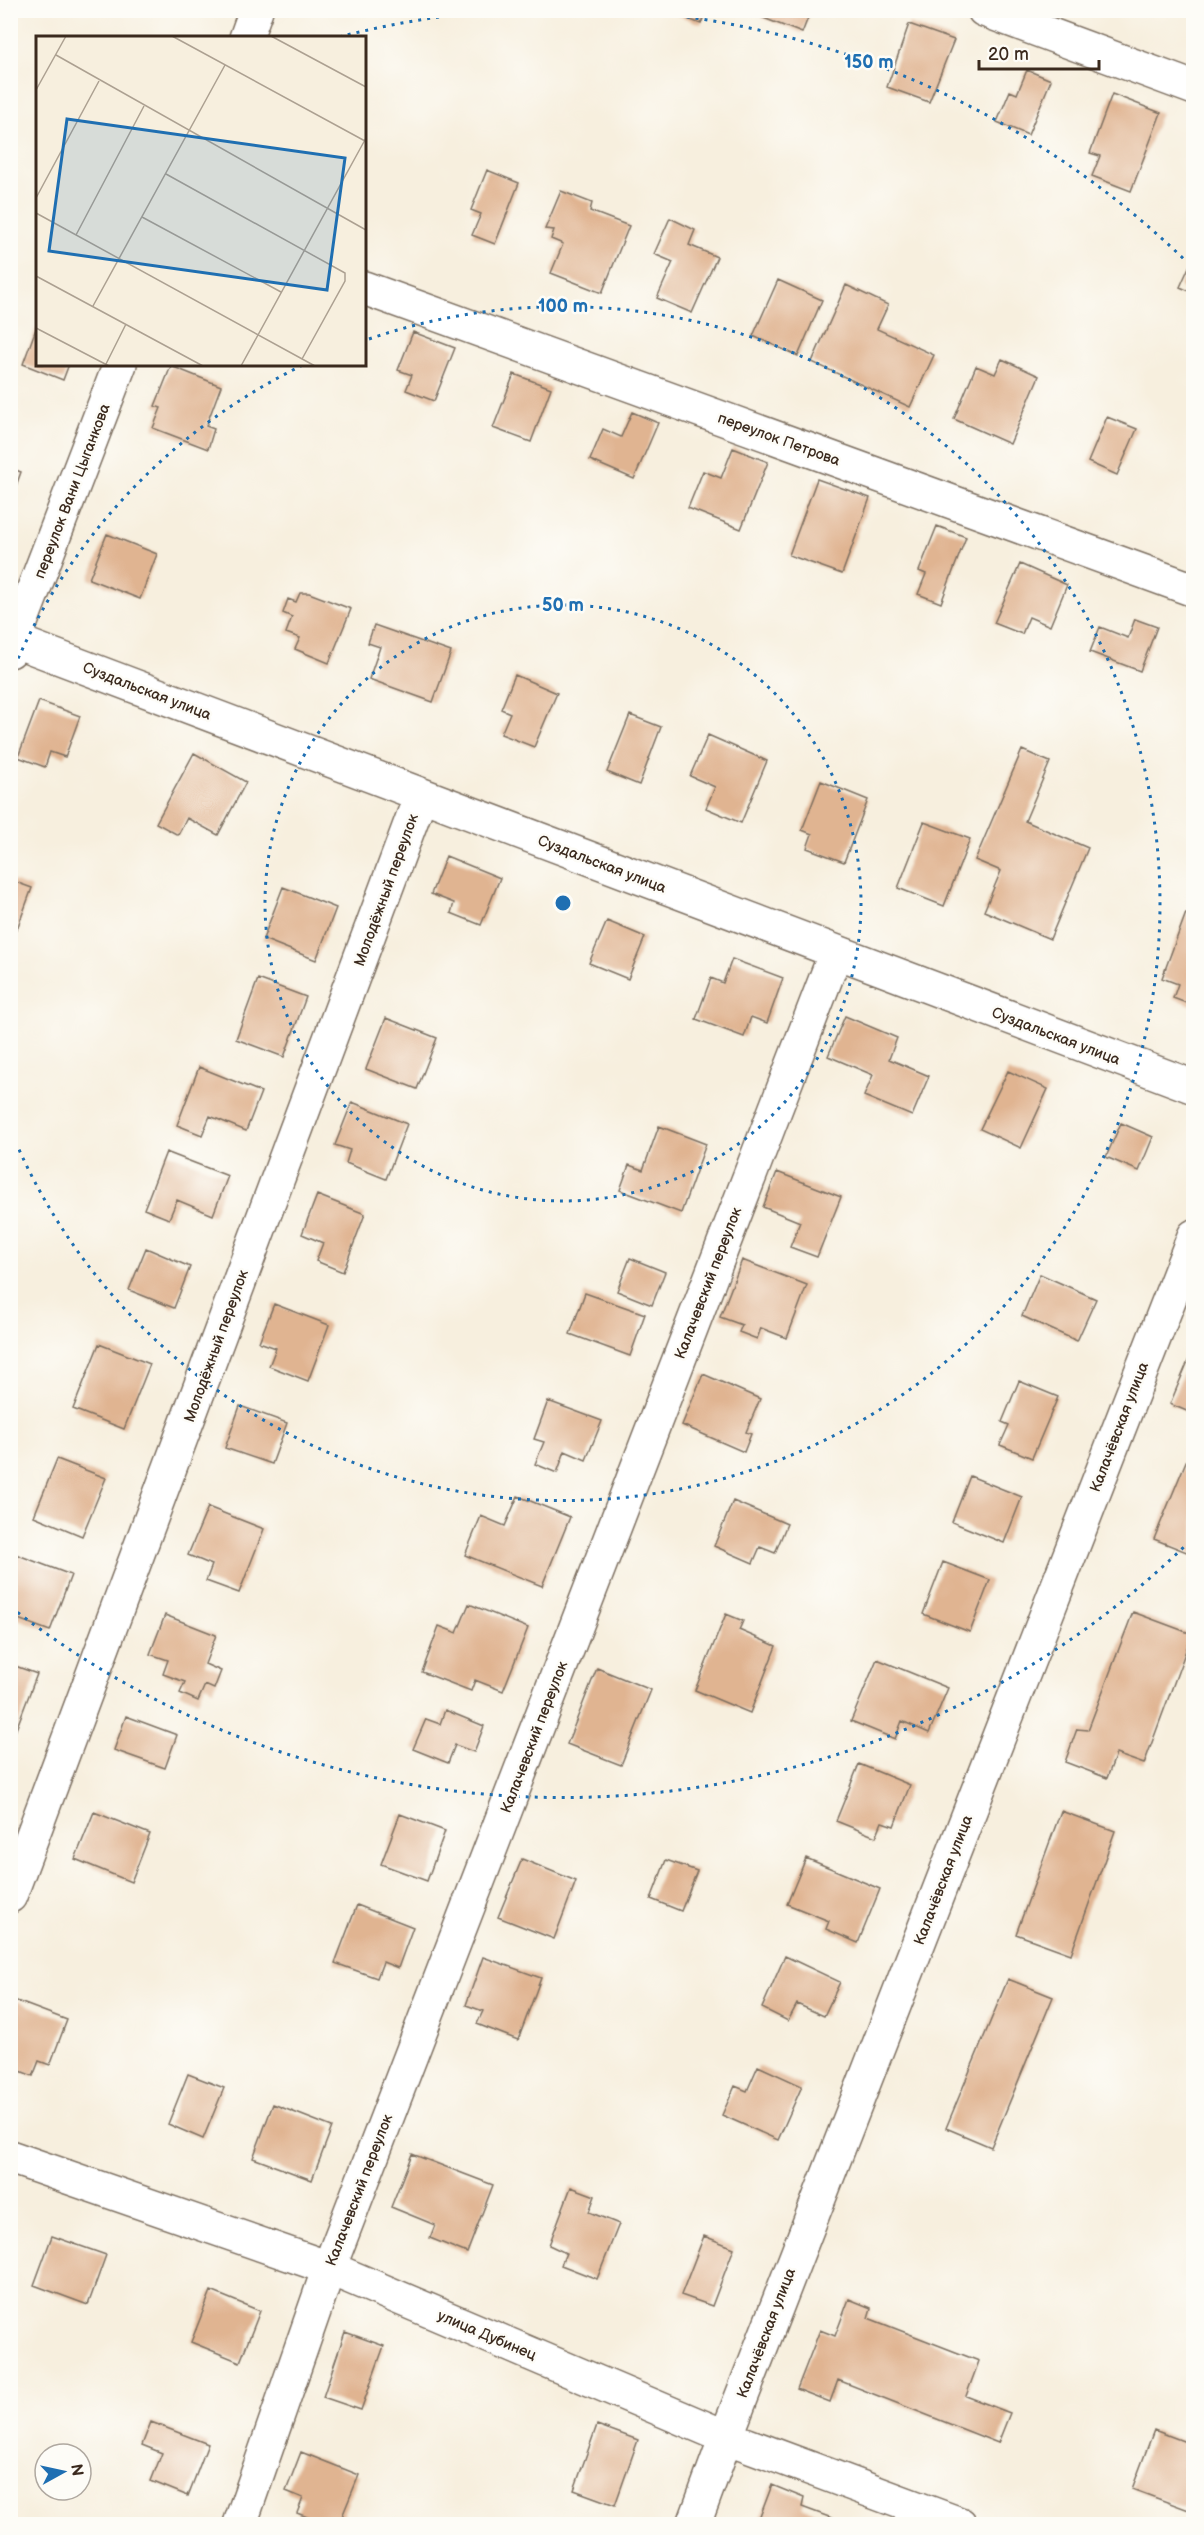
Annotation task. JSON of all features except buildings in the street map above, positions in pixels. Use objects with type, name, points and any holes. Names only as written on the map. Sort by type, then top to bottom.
[{"type":"street","points":[[247,36],[256,10]]},
{"type":"street","points":[[984,10],[1194,88]]},
{"type":"street","name":"переулок Петрова","points":[[366,289],[1194,590]]},
{"type":"street","name":"переулок Вани Цыганкова","points":[[12,644],[119,366]]},
{"type":"street","name":"Суздальская улица","points":[[12,644],[421,795],[1194,1087]]},
{"type":"street","name":"Молодёжный переулок","points":[[10,1896],[421,795]]},
{"type":"street","name":"Калачевский переулок","points":[[240,2524],[329,2268],[836,952]]},
{"type":"street","name":"Калачёвская улица","points":[[694,2524],[1194,1236]]},
{"type":"street","name":"улица Дубинец","points":[[10,2157],[329,2268],[726,2437],[960,2524]]}]
